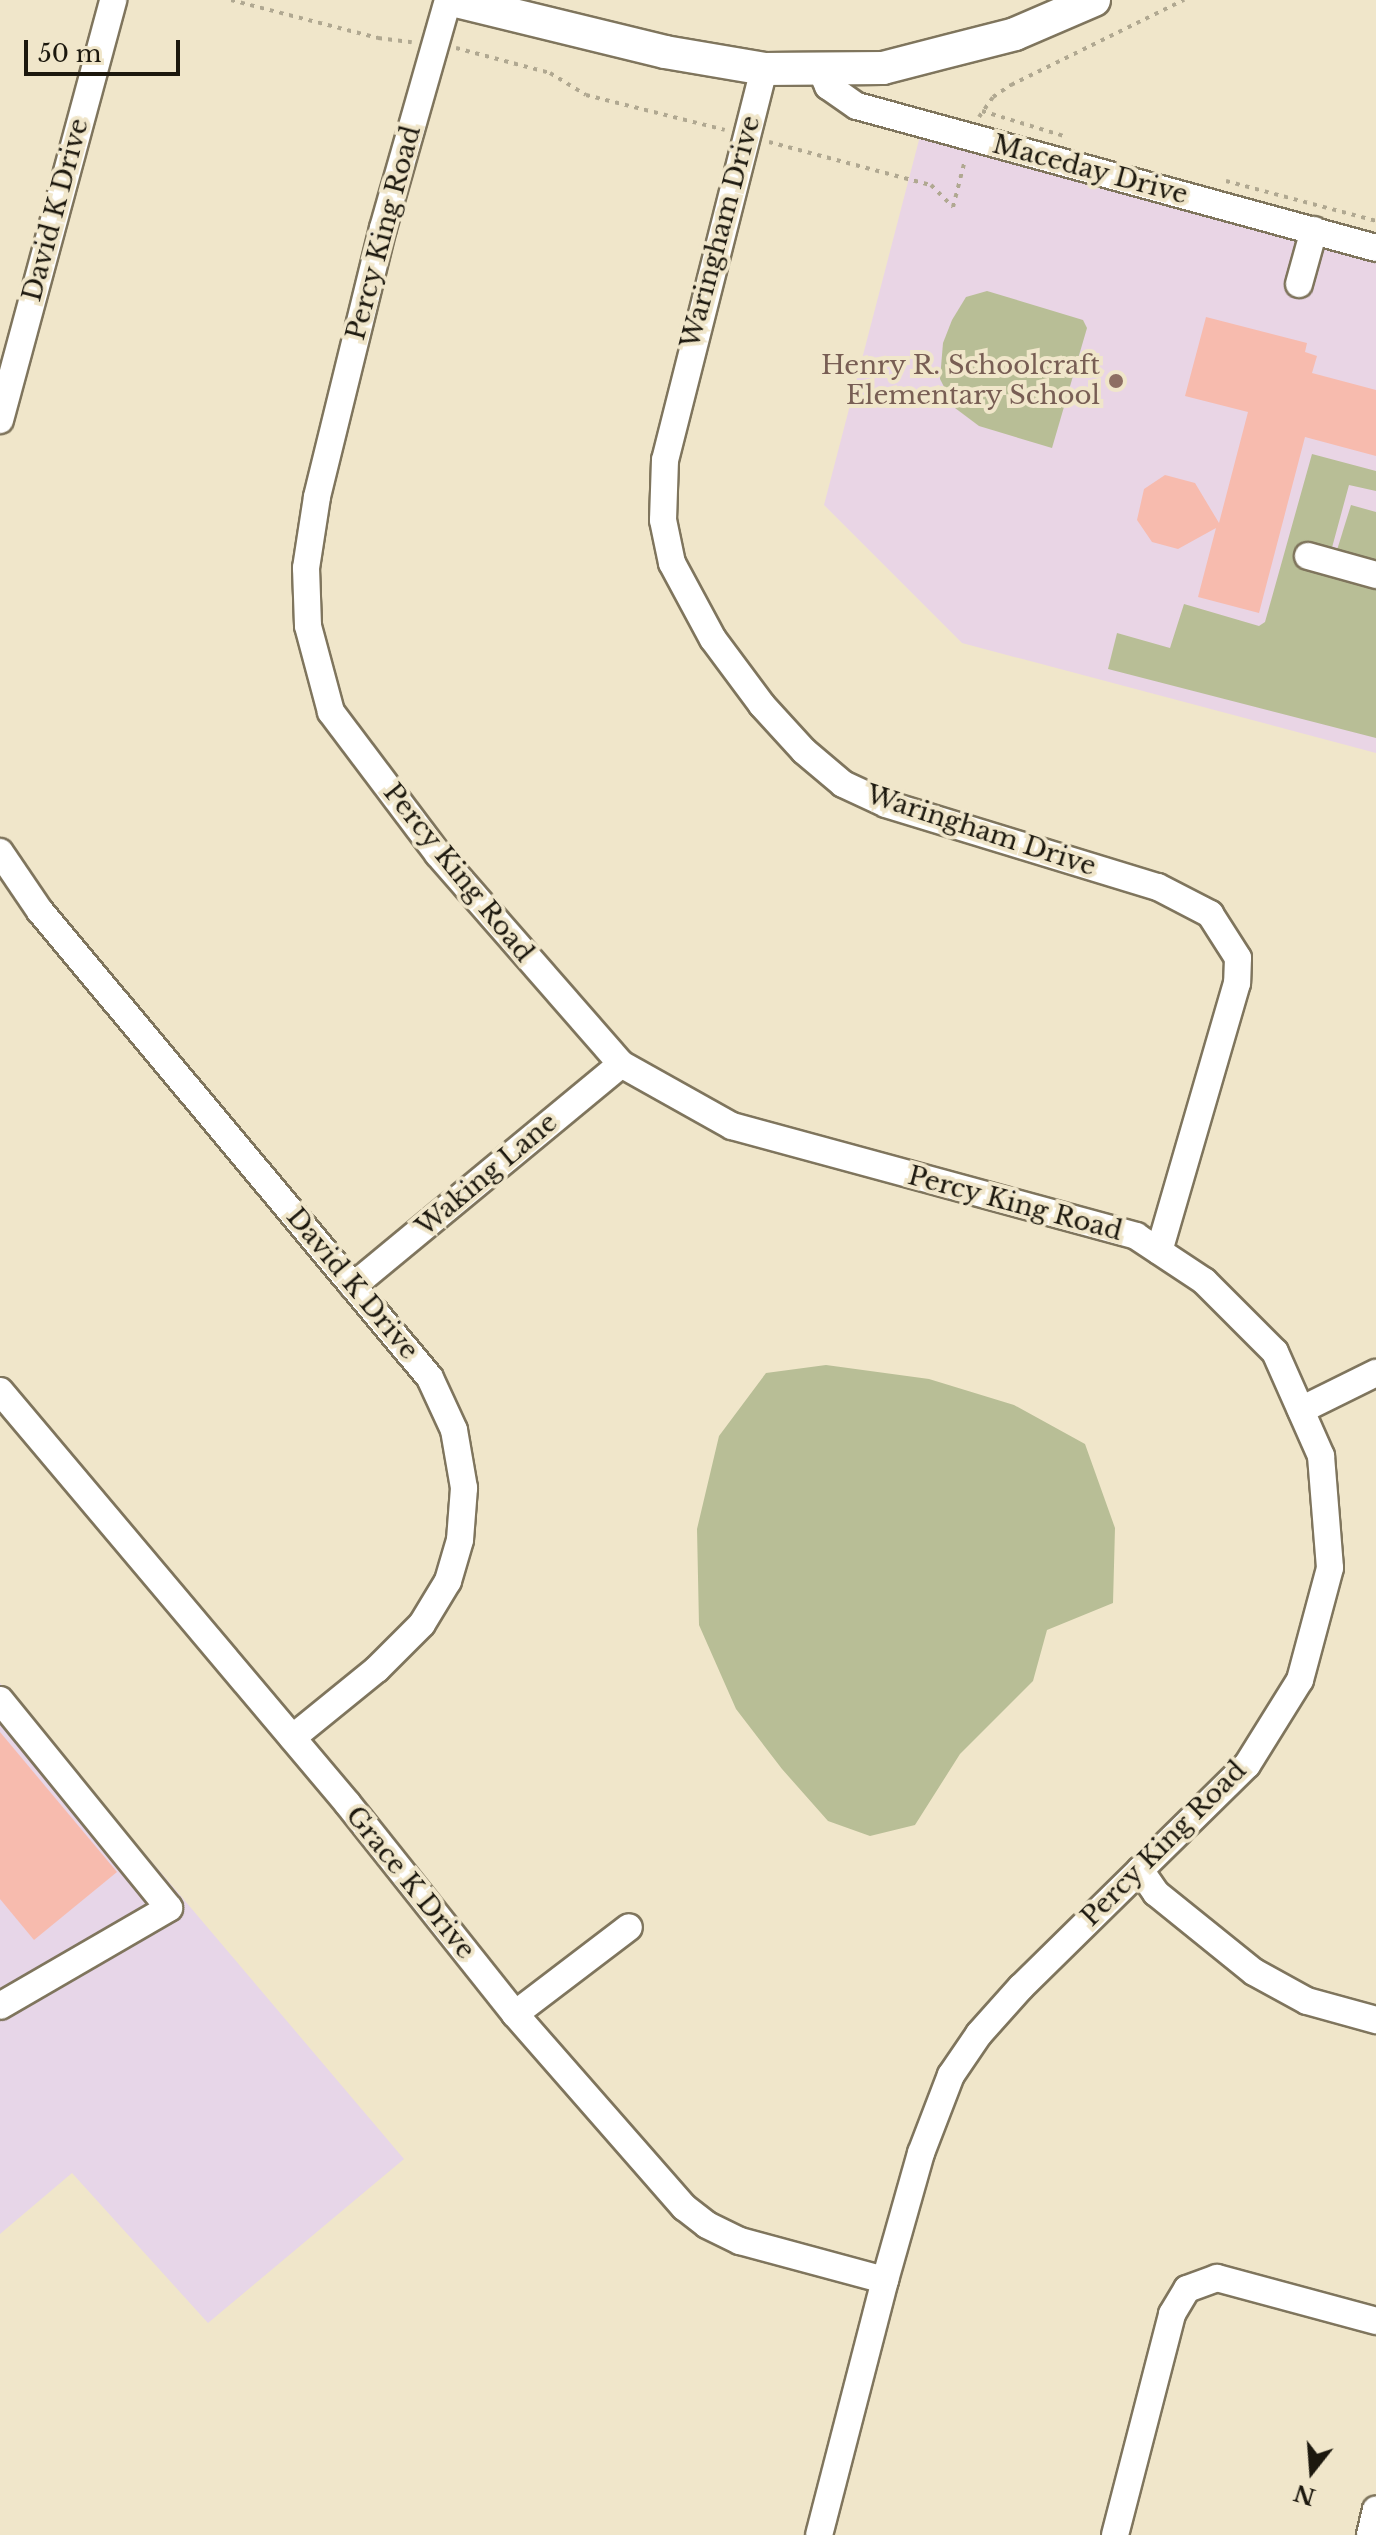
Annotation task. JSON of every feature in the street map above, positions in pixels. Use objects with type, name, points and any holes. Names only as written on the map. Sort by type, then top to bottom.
[{"type":"main road","points":[[450,0],[665,52],[764,69],[883,68],[1015,34],[1094,0]]},
{"type":"street","name":"David K Drive","points":[[0,420],[113,0]]},
{"type":"street","name":"Percy King Road","points":[[450,0],[383,228],[317,497],[306,568],[308,626],[331,712],[438,854],[621,1064],[732,1126],[1136,1236],[1204,1281],[1275,1352],[1321,1456],[1330,1568],[1300,1680],[1247,1765],[1021,1987],[979,2034],[951,2075],[921,2153],[819,2535]]},
{"type":"street","name":"Maceday Drive","points":[[820,68],[828,86],[857,106],[1376,248]]},
{"type":"street","name":"Waringham Drive","points":[[764,69],[665,460],[663,520],[672,563],[713,639],[762,705],[804,751],[843,784],[886,804],[1158,887],[1210,914],[1238,958],[1237,983],[1159,1251]]},
{"type":"street","points":[[1299,284],[1314,230]]},
{"type":"street","points":[[1308,556],[1376,575]]},
{"type":"street","name":"David K Drive","points":[[0,852],[40,911],[430,1378],[454,1430],[464,1488],[460,1540],[448,1581],[422,1624],[377,1669],[292,1738]]},
{"type":"street","name":"Waking Lane","points":[[353,1286],[621,1064]]},
{"type":"street","points":[[1301,1410],[1376,1373]]},
{"type":"street","name":"Grace K Drive","points":[[0,1391],[292,1738],[515,2014],[684,2207],[707,2225],[740,2241],[885,2280]]},
{"type":"street","points":[[0,1700],[169,1908],[102,1944],[0,2006]]},
{"type":"street","points":[[1140,1870],[1156,1893],[1254,1972],[1307,2001],[1376,2020]]},
{"type":"street","points":[[515,2014],[629,1927]]},
{"type":"street","points":[[1115,2535],[1172,2314],[1187,2289],[1217,2278],[1376,2321]]},
{"type":"street","points":[[1370,2535],[1376,2510]]},
{"type":"path","points":[[231,0],[378,38],[435,45],[550,73],[586,95],[931,185],[953,207],[968,149]]},
{"type":"path","points":[[977,122],[993,97],[1011,85],[1184,0]]},
{"type":"path","points":[[982,111],[1069,138]]},
{"type":"path","points":[[1211,177],[1376,221]]},
{"type":"shaded area","name":"Henry R. Schoolcraft Elementary School","points":[[920,136],[1376,258],[1376,753],[962,643],[824,505]]},
{"type":"shaded area","points":[[0,1683],[404,2159],[208,2323],[72,2173],[0,2234]]},
{"type":"green space","points":[[987,291],[1083,320],[1087,328],[1052,448],[979,426],[955,408],[940,379],[943,343],[952,320],[966,297]]},
{"type":"green space","points":[[1312,454],[1376,471],[1376,491],[1349,485],[1330,555],[1376,569],[1376,738],[1108,669],[1117,633],[1170,648],[1184,604],[1259,626],[1265,622]]},
{"type":"green space","points":[[1351,505],[1376,512],[1376,561],[1337,550]]},
{"type":"green space","points":[[826,1365],[929,1379],[1014,1405],[1085,1444],[1115,1528],[1113,1603],[1047,1630],[1033,1681],[960,1754],[915,1825],[870,1836],[828,1821],[782,1769],[736,1709],[699,1625],[697,1529],[719,1436],[766,1373]]},
{"type":"building","points":[[1206,317],[1307,343],[1305,352],[1317,356],[1312,373],[1376,390],[1376,456],[1305,437],[1259,613],[1198,597],[1216,528],[1178,549],[1152,542],[1137,520],[1144,489],[1165,475],[1195,483],[1219,523],[1248,412],[1185,396]]},
{"type":"building","points":[[0,1732],[117,1872],[34,1940],[0,1899]]},
{"type":"place","name":"Henry R. Schoolcraft Elementary School","points":[[1116,381]]}]
